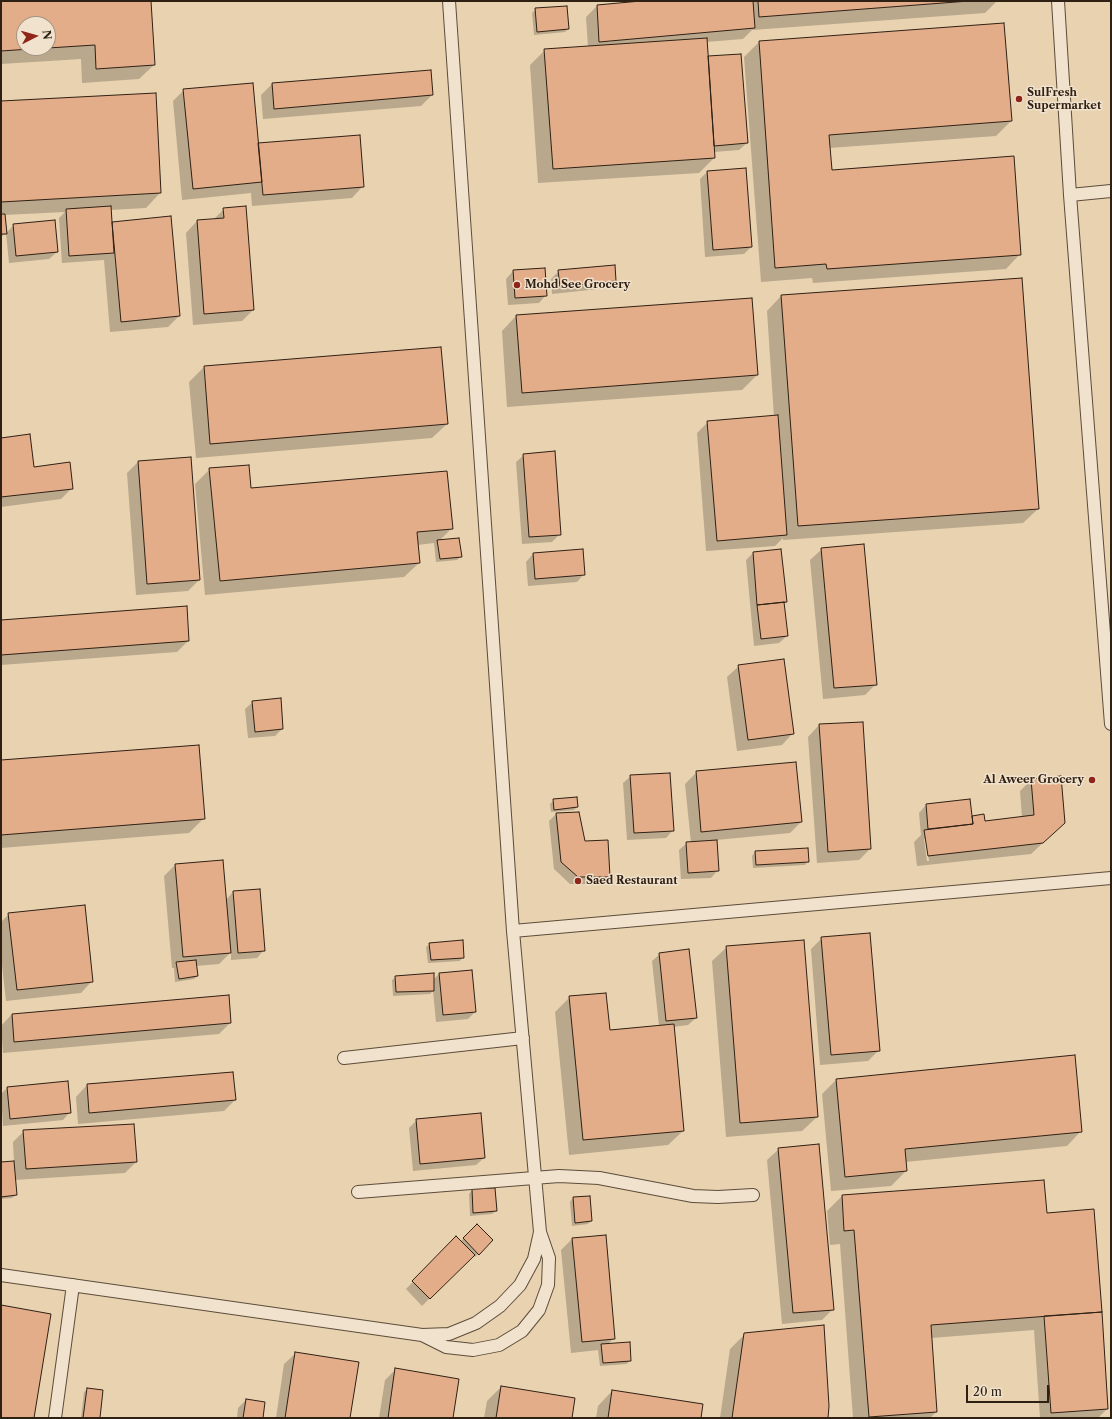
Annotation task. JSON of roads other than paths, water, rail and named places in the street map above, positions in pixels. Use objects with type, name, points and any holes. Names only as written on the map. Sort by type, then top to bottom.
[{"type":"lane","points":[[422,1335],[446,1347],[473,1350],[499,1345],[522,1331],[539,1310],[548,1285],[549,1258],[540,1232],[513,931],[449,1]]},
{"type":"lane","points":[[1058,1],[1070,195],[1111,724]]},
{"type":"lane","points":[[1070,195],[1111,191]]},
{"type":"lane","points":[[513,931],[1111,878]]},
{"type":"lane","points":[[344,1058],[523,1038]]},
{"type":"lane","points":[[358,1192],[558,1176],[599,1178],[693,1196],[718,1197],[753,1195]]},
{"type":"lane","points":[[1,1275],[422,1335],[449,1334],[476,1323],[500,1306],[520,1285],[534,1259],[540,1232]]},
{"type":"lane","points":[[54,1418],[73,1286]]},
{"type":"place","name":"SulFresh Supermarket","points":[[1019,99]]},
{"type":"place","name":"Mohd See Grocery","points":[[517,285]]},
{"type":"place","name":"Al Aweer Grocery","points":[[1092,780]]},
{"type":"place","name":"Saed Restaurant","points":[[578,881]]}]
